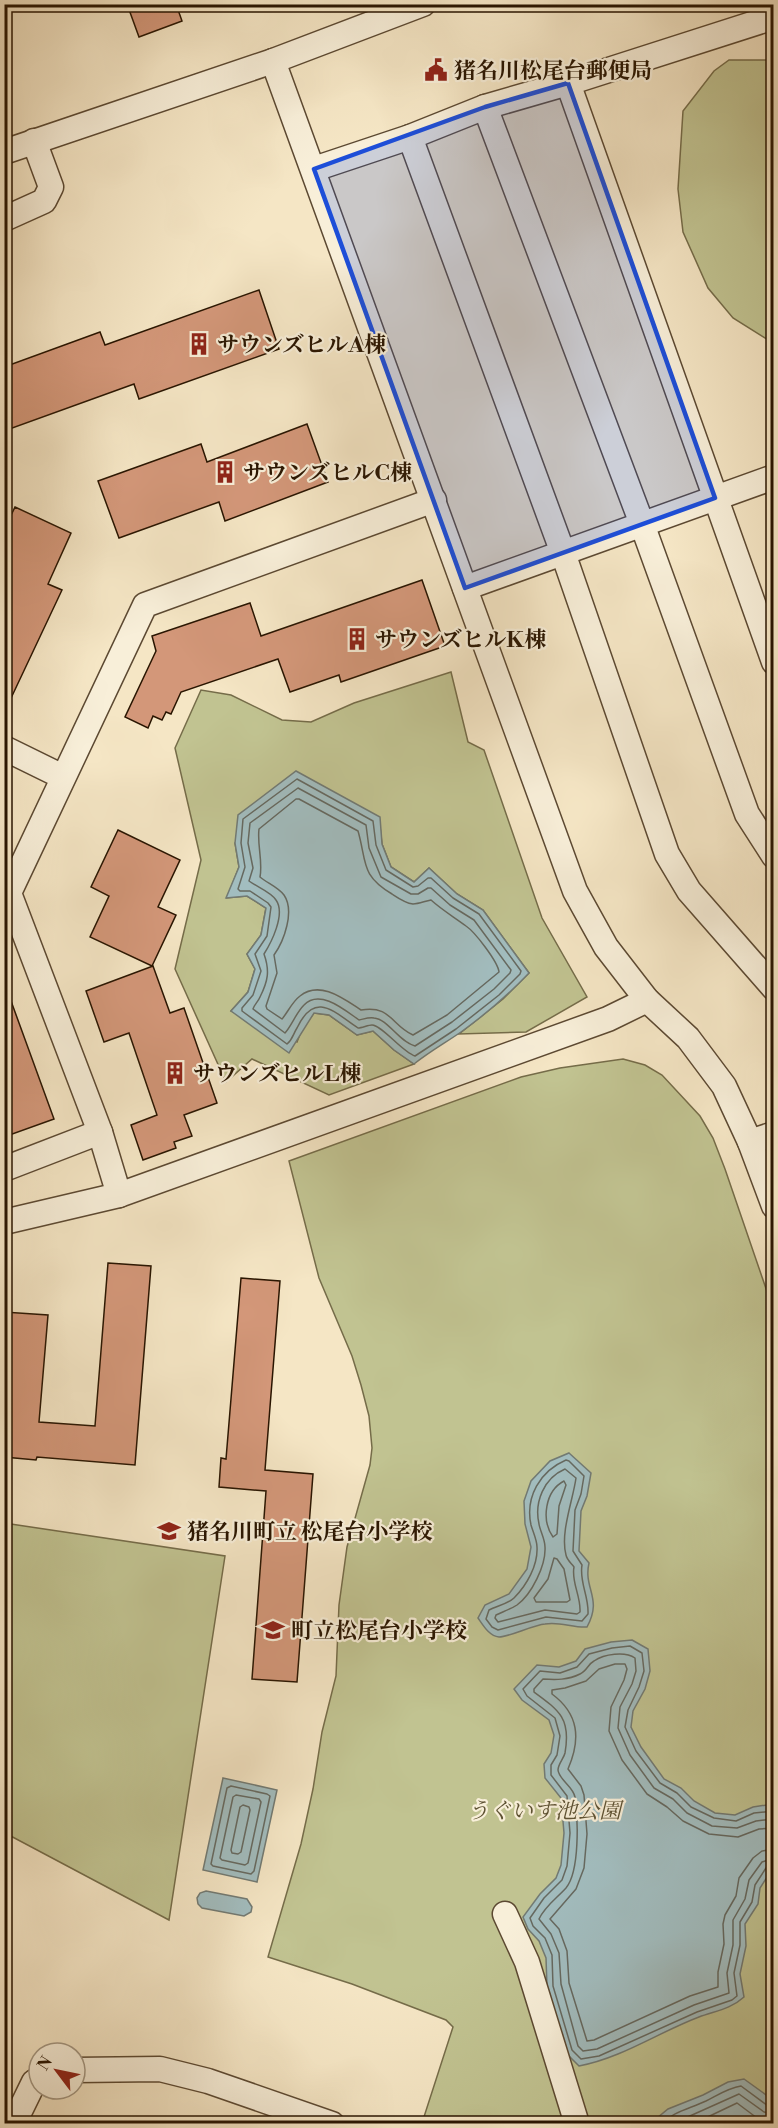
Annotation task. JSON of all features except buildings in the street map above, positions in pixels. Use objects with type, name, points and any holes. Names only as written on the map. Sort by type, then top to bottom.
[{"type":"street","points":[[4,152],[273,61],[423,4]]},
{"type":"street","points":[[314,169],[410,137],[485,107],[774,17]]},
{"type":"street","points":[[273,61],[575,891],[606,947],[647,1000],[688,1038],[724,1086],[750,1142],[774,1206]]},
{"type":"street","points":[[568,83],[774,662]]},
{"type":"street","points":[[485,107],[642,524],[747,814],[774,856]]},
{"type":"street","points":[[410,137],[563,553],[667,854],[689,891],[774,988]]},
{"type":"street","points":[[4,219],[44,201],[51,187],[34,141]]},
{"type":"street","points":[[465,588],[774,477]]},
{"type":"street","points":[[119,1195],[100,1132],[9,892],[145,605],[434,500]]},
{"type":"street","points":[[4,748],[63,777]]},
{"type":"street","points":[[4,1222],[119,1195],[608,1019],[647,1000]]},
{"type":"street","points":[[4,1169],[100,1132]]},
{"type":"street","points":[[750,1142],[774,1134]]},
{"type":"street","points":[[505,1914],[527,1962],[577,2124]]},
{"type":"street","points":[[87,2070],[160,2069],[208,2081],[332,2124]]},
{"type":"street","points":[[13,2120],[27,2095]]},
{"type":"highlighted area","points":[[568,83],[715,498],[465,588],[314,169],[485,107]]},
{"type":"green space","points":[[729,60],[773,60],[773,343],[733,318],[708,288],[683,232],[678,189],[683,111],[714,71]]},
{"type":"green space","points":[[451,672],[468,742],[484,750],[542,918],[587,997],[526,1032],[459,1034],[503,999],[529,973],[483,910],[457,894],[429,868],[414,882],[391,867],[382,844],[379,817],[235,843],[239,867],[227,898],[247,896],[266,908],[261,935],[247,954],[255,969],[248,992],[231,1011],[297,1042],[302,1029],[314,1013],[329,1015],[357,1035],[373,1031],[414,1064],[329,1095],[252,1059],[226,1082],[175,969],[201,860],[175,748],[201,690],[231,695],[282,720],[311,722],[354,703]]},
{"type":"green space","name":"うぐいす池公園","points":[[623,1059],[645,1065],[662,1075],[700,1116],[713,1138],[725,1169],[773,1309],[773,2123],[422,2123],[453,2027],[446,2020],[352,1984],[268,1957],[301,1844],[313,1789],[322,1732],[336,1676],[339,1605],[347,1547],[370,1465],[372,1448],[369,1416],[361,1385],[352,1356],[319,1278],[289,1161],[521,1077],[560,1068]]},
{"type":"green space","points":[[4,1523],[225,1556],[169,1920],[5,1833]]},
{"type":"water","points":[[296,771],[380,817],[382,844],[391,867],[414,882],[429,868],[457,894],[483,910],[529,973],[479,1018],[414,1064],[373,1031],[357,1035],[329,1015],[314,1013],[289,1053],[231,1011],[248,992],[255,969],[247,954],[261,935],[266,908],[247,896],[226,898],[239,867],[235,843],[238,815]]},
{"type":"water","points":[[569,1453],[591,1473],[587,1496],[581,1511],[579,1551],[589,1563],[588,1580],[593,1601],[587,1627],[550,1623],[499,1637],[492,1635],[478,1618],[485,1605],[509,1594],[527,1569],[531,1547],[525,1524],[524,1501],[531,1481],[550,1461]]},
{"type":"water","points":[[632,1640],[648,1649],[650,1671],[645,1689],[633,1711],[631,1727],[641,1747],[664,1779],[681,1788],[694,1801],[715,1813],[735,1815],[753,1807],[773,1804],[773,1868],[760,1888],[758,1904],[745,1924],[746,1946],[740,1974],[744,1997],[728,2007],[684,2023],[625,2051],[579,2066],[567,2054],[547,1987],[546,1958],[539,1941],[528,1929],[523,1917],[540,1894],[556,1878],[561,1865],[564,1833],[561,1798],[545,1778],[544,1764],[551,1753],[554,1735],[549,1720],[522,1700],[514,1689],[537,1665],[559,1667],[576,1661],[585,1649],[611,1642]]},
{"type":"water","points":[[223,1778],[277,1790],[257,1882],[203,1870]]},
{"type":"water","points":[[206,1891],[247,1899],[252,1907],[251,1912],[244,1916],[202,1908],[197,1898],[200,1893]]},
{"type":"water","points":[[744,2079],[769,2097],[773,2104],[773,2123],[651,2123],[668,2109],[728,2082]]},
{"type":"place","name":"猪名川松尾台郵便局","points":[[436,70]]},
{"type":"place","name":"サウンズヒルA棟","points":[[199,344]]},
{"type":"place","name":"サウンズヒルC棟","points":[[225,472]]},
{"type":"place","name":"サウンズヒルK棟","points":[[357,639]]},
{"type":"place","name":"サウンズヒルL棟","points":[[175,1073]]},
{"type":"place","name":"猪名川町立 松尾台小学校","points":[[169,1531]]},
{"type":"place","name":"町立松尾台小学校","points":[[273,1630]]}]
